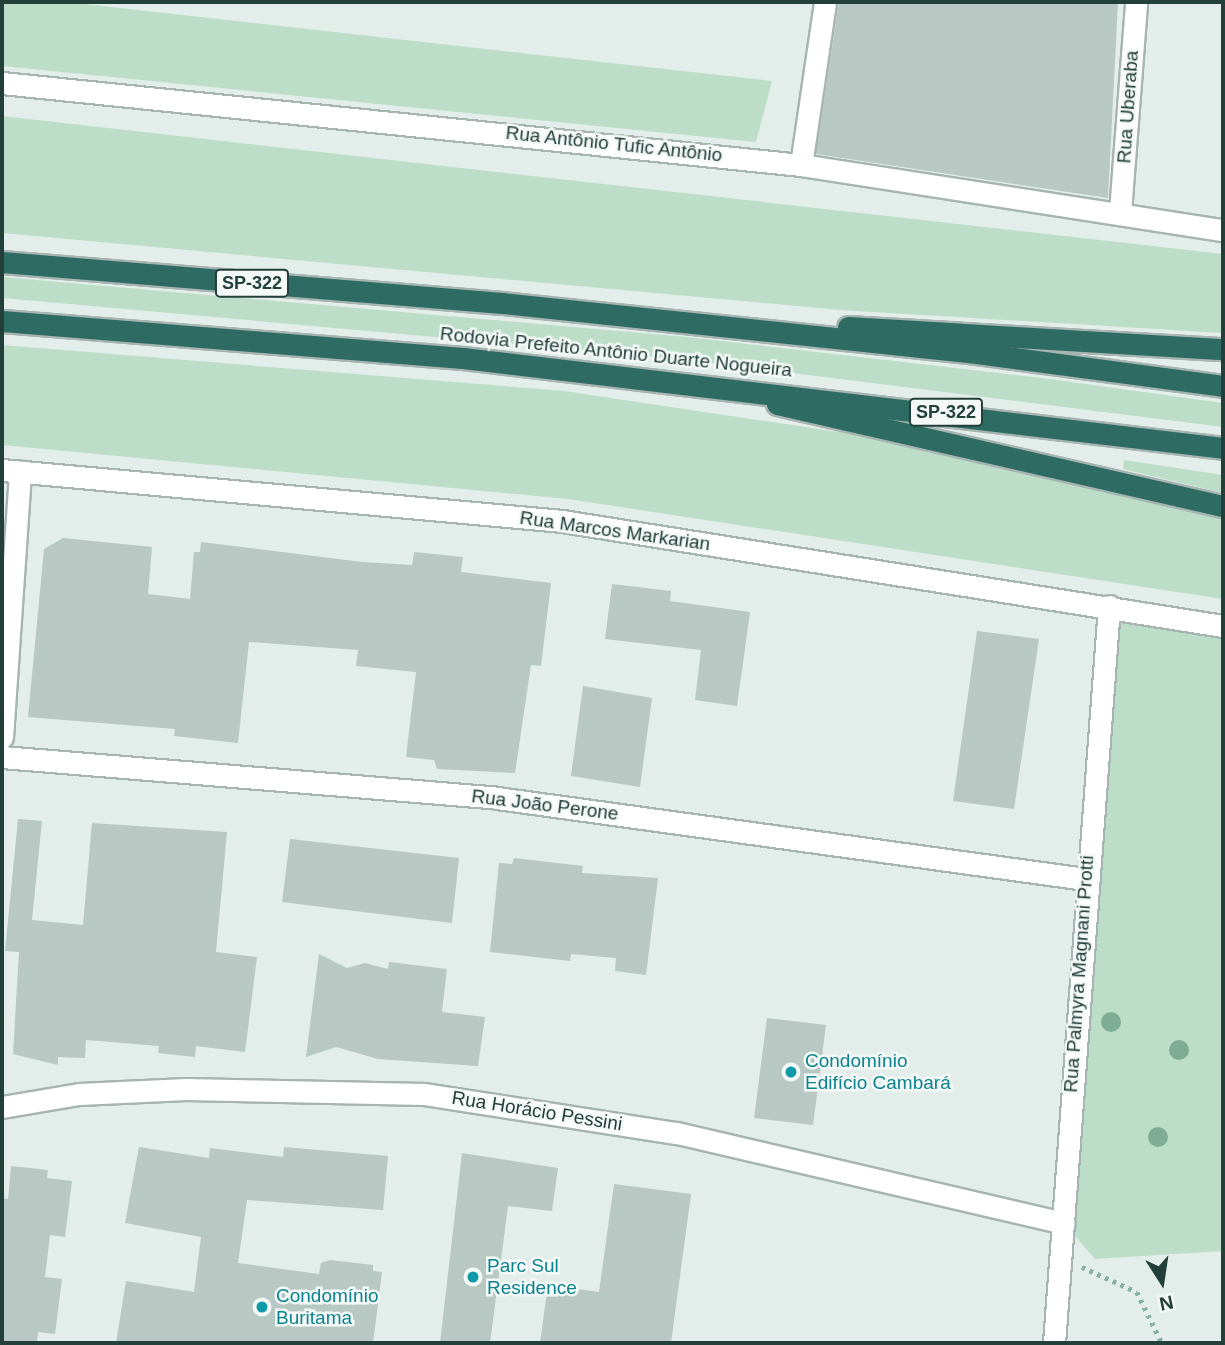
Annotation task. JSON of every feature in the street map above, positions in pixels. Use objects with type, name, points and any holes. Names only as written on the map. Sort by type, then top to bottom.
[{"type":"highway","name":"Rodovia Prefeito Antônio Duarte Nogueira","points":[[2,262],[683,322],[1223,386]]},
{"type":"highway","name":"Rodovia Prefeito Antônio Duarte Nogueira","points":[[2,321],[669,379],[1223,448]]},
{"type":"highway","points":[[683,322],[981,330],[1223,349]]},
{"type":"highway","points":[[669,379],[1223,506]]},
{"type":"street","points":[[801,165],[825,2]]},
{"type":"street","name":"Rua Uberaba","points":[[1120,212],[1136,2]]},
{"type":"street","name":"Rua Antônio Tufic Antônio","points":[[2,83],[801,165],[1120,212],[1223,230]]},
{"type":"street","points":[[2,737],[11,471]]},
{"type":"street","name":"Rua Marcos Markarian","points":[[11,471],[562,521],[1223,626]]},
{"type":"street","name":"Rua Palmyra Magnani Protti","points":[[1054,1343],[1085,878],[1109,606]]},
{"type":"street","name":"Rua João Perone","points":[[2,757],[497,798],[1085,878]]},
{"type":"street","name":"Rua Horácio Pessini","points":[[2,1107],[79,1094],[186,1089],[424,1094],[677,1133],[1064,1223]]},
{"type":"path","points":[[1061,1258],[1137,1292],[1162,1343]]},
{"type":"green space","points":[[2,2],[67,2],[772,81],[756,142],[2,66]]},
{"type":"green space","points":[[2,116],[1223,254],[1223,333],[840,310],[2,233]]},
{"type":"green space","points":[[2,277],[687,337],[1042,378],[1223,403],[1223,427],[680,359],[2,298]]},
{"type":"green space","points":[[2,345],[564,391],[845,433],[1223,518],[1223,599],[568,499],[2,445]]},
{"type":"green space","points":[[1124,460],[1223,475],[1223,493],[1123,469]]},
{"type":"green space","points":[[1109,606],[1223,633],[1223,1251],[1095,1259],[1064,1223]]},
{"type":"building","points":[[839,2],[1118,2],[1108,198],[816,154]]},
{"type":"building","points":[[63,538],[152,547],[148,594],[190,599],[194,552],[200,552],[201,542],[362,562],[412,565],[414,552],[463,557],[461,572],[551,583],[541,666],[531,665],[515,773],[437,769],[434,760],[406,757],[416,672],[356,666],[358,650],[249,642],[238,743],[174,736],[175,729],[28,717],[44,549]]},
{"type":"building","points":[[612,584],[671,591],[670,601],[750,612],[737,706],[695,700],[701,650],[605,639]]},
{"type":"building","points":[[977,631],[1039,639],[1014,809],[953,801]]},
{"type":"building","points":[[583,686],[652,698],[640,787],[571,776]]},
{"type":"building","points":[[18,819],[42,821],[32,920],[83,925],[92,823],[227,832],[216,952],[257,957],[245,1052],[196,1046],[195,1057],[158,1053],[159,1046],[86,1040],[85,1058],[58,1057],[58,1065],[13,1054],[19,952],[5,951]]},
{"type":"building","points":[[290,839],[459,858],[452,923],[282,902]]},
{"type":"building","points":[[514,858],[583,866],[582,873],[658,878],[646,975],[615,971],[616,958],[571,954],[570,961],[490,952],[499,863],[512,864]]},
{"type":"building","points":[[319,954],[347,968],[365,963],[388,969],[389,962],[447,969],[442,1012],[485,1017],[478,1066],[378,1059],[336,1047],[306,1057]]},
{"type":"building","name":"Condomínio Edifício Cambará","points":[[767,1018],[826,1025],[813,1125],[754,1118]]},
{"type":"building","points":[[139,1147],[209,1158],[210,1148],[283,1157],[284,1147],[388,1156],[383,1210],[247,1200],[238,1263],[319,1274],[321,1263],[330,1260],[373,1265],[373,1271],[382,1272],[373,1343],[116,1343],[126,1281],[194,1292],[201,1237],[125,1223]]},
{"type":"building","name":"Parc Sul Residence","points":[[462,1153],[558,1168],[552,1211],[508,1206],[490,1343],[440,1343]]},
{"type":"building","points":[[11,1166],[48,1170],[47,1178],[72,1181],[65,1237],[50,1235],[45,1277],[62,1279],[55,1334],[38,1332],[37,1343],[2,1343],[2,1198],[8,1199]]},
{"type":"building","points":[[614,1184],[691,1194],[671,1343],[540,1343],[548,1285],[599,1292]]},
{"type":"place","name":"Condomínio Edifício Cambará","points":[[791,1072]]},
{"type":"place","name":"Parc Sul Residence","points":[[473,1277]]},
{"type":"place","name":"Condomínio Buritama","points":[[262,1307]]}]
